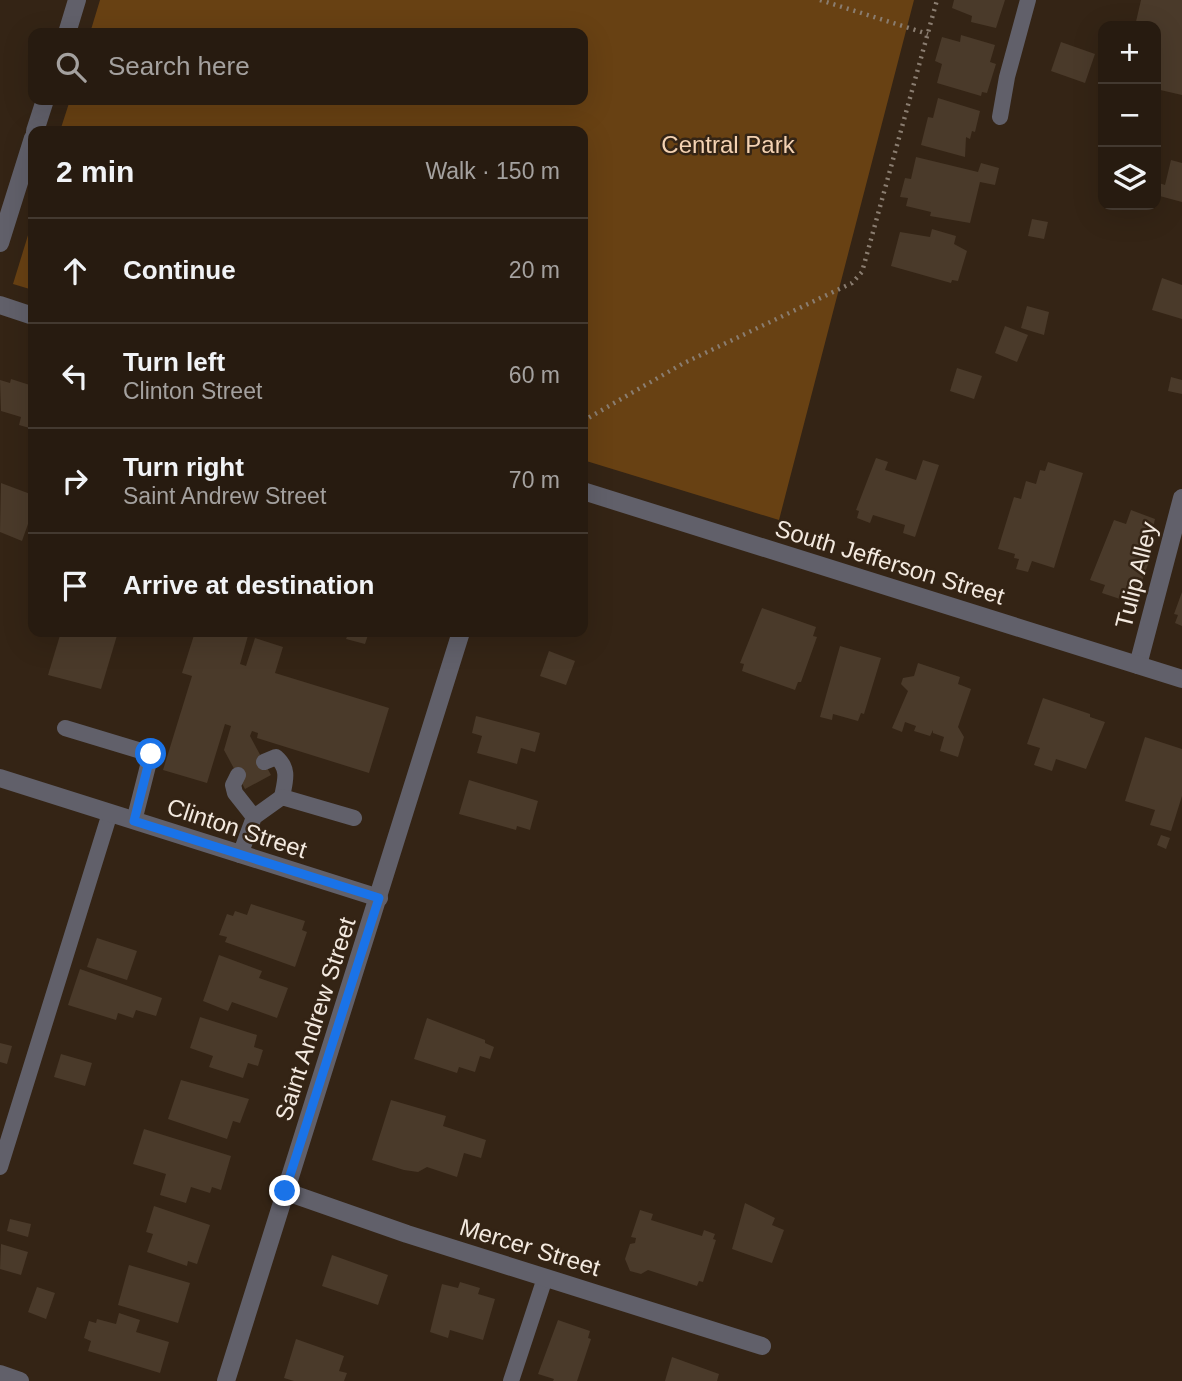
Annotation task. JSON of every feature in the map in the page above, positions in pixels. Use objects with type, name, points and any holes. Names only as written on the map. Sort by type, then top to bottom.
[{"type":"street","points":[[69,28],[77,0]]},
{"type":"street","points":[[38,126],[44,105]]},
{"type":"street","points":[[0,243],[28,154]]},
{"type":"street","points":[[0,305],[28,314]]},
{"type":"street","name":"South Jefferson Street","points":[[588,493],[1182,679]]},
{"type":"street","name":"Tulip Alley","points":[[1139,665],[1182,498]]},
{"type":"street","name":"Saint Andrew Street","points":[[226,1381],[459,637]]},
{"type":"street","name":"Clinton Street","points":[[0,778],[379,898]]},
{"type":"street","name":"Mercer Street","points":[[285,1191],[545,1278],[762,1346]]},
{"type":"street","points":[[0,1374],[20,1381]]},
{"type":"lane","points":[[1000,117],[1007,77],[1028,0]]},
{"type":"lane","points":[[65,728],[151,754],[134,821]]},
{"type":"lane","points":[[240,855],[254,817],[282,797],[287,774],[284,764],[276,757],[264,762]]},
{"type":"lane","points":[[238,775],[233,785],[235,793],[254,817]]},
{"type":"lane","points":[[282,797],[354,818]]},
{"type":"lane","points":[[0,1167],[110,813]]},
{"type":"lane","points":[[511,1381],[545,1278]]},
{"type":"path","points":[[820,0],[928,34]]},
{"type":"path","points":[[588,418],[682,364],[852,283],[862,272],[937,0]]},
{"type":"green space","name":"Central Park","points":[[100,0],[914,0],[779,520],[588,462],[588,126],[62,126],[68,105],[588,105],[588,28],[92,28]]},
{"type":"green space","points":[[28,235],[28,288],[13,284]]},
{"type":"building","points":[[954,0],[1005,0],[996,28],[971,22],[972,16],[952,8]]},
{"type":"building","points":[[1141,0],[1182,0],[1182,95],[1161,90],[1161,21],[1136,21]]},
{"type":"building","points":[[961,35],[995,45],[990,62],[996,64],[987,93],[982,92],[981,96],[937,83],[942,64],[935,61],[942,37],[960,42]]},
{"type":"building","points":[[1061,42],[1095,54],[1085,83],[1051,71]]},
{"type":"building","points":[[938,98],[980,111],[975,132],[972,131],[970,139],[966,137],[965,157],[921,145],[928,117],[933,118]]},
{"type":"building","points":[[916,157],[978,172],[981,163],[999,168],[995,185],[980,182],[970,223],[930,216],[931,212],[906,206],[908,198],[900,197],[905,178],[911,179]]},
{"type":"building","points":[[1171,160],[1182,163],[1182,202],[1161,196],[1161,184],[1165,185]]},
{"type":"building","points":[[1032,219],[1048,222],[1044,239],[1028,236]]},
{"type":"building","points":[[932,229],[956,236],[954,244],[967,251],[958,281],[952,280],[951,283],[891,266],[900,232],[930,237]]},
{"type":"building","points":[[1162,278],[1182,285],[1182,319],[1152,310]]},
{"type":"building","points":[[1027,306],[1049,312],[1044,335],[1021,328]]},
{"type":"building","points":[[1005,326],[1028,335],[1017,362],[995,353]]},
{"type":"building","points":[[957,368],[982,376],[974,399],[950,391]]},
{"type":"building","points":[[1171,377],[1182,380],[1182,394],[1168,391]]},
{"type":"building","points":[[11,379],[28,384],[28,428],[19,425],[21,417],[1,411],[0,380],[10,383]]},
{"type":"building","points":[[876,458],[888,462],[885,470],[916,480],[923,460],[939,465],[915,537],[903,533],[905,525],[873,515],[870,523],[857,518],[859,511],[856,510]]},
{"type":"building","points":[[1048,462],[1083,473],[1054,568],[1032,561],[1028,572],[1016,569],[1019,559],[1014,558],[1015,554],[998,549],[1014,497],[1021,499],[1026,481],[1036,484],[1040,470],[1045,471]]},
{"type":"building","points":[[1,483],[28,493],[28,524],[22,541],[0,532]]},
{"type":"building","points":[[1131,510],[1155,519],[1148,551],[1152,553],[1137,595],[1124,590],[1120,599],[1102,593],[1105,585],[1090,580],[1114,520],[1126,524]]},
{"type":"building","points":[[1182,592],[1182,626],[1175,623],[1178,615],[1174,614]]},
{"type":"building","points":[[762,608],[816,627],[813,636],[817,637],[801,682],[798,682],[795,690],[742,671],[744,664],[740,663]]},
{"type":"building","points":[[59,637],[117,637],[101,689],[48,675]]},
{"type":"building","points":[[193,637],[248,637],[240,664],[246,666],[255,638],[283,647],[275,673],[389,708],[369,773],[257,738],[258,733],[252,731],[250,736],[271,775],[245,789],[224,750],[231,726],[225,724],[207,783],[163,770],[192,676],[182,673]]},
{"type":"building","points":[[347,637],[367,637],[365,644],[346,639]]},
{"type":"building","points":[[840,646],[881,658],[864,714],[861,713],[858,721],[833,714],[832,720],[820,717]]},
{"type":"building","points":[[549,651],[575,661],[566,685],[540,676]]},
{"type":"building","points":[[918,663],[960,677],[958,684],[971,689],[958,727],[964,737],[958,757],[940,751],[944,737],[933,733],[933,730],[930,736],[914,731],[916,726],[905,722],[902,732],[892,728],[908,691],[901,684],[903,678],[914,676]]},
{"type":"building","points":[[1043,698],[1105,722],[1086,769],[1056,759],[1052,771],[1034,765],[1040,748],[1027,744]]},
{"type":"building","points":[[476,716],[540,733],[535,752],[521,748],[517,764],[477,753],[482,736],[472,733]]},
{"type":"building","points":[[1145,737],[1182,749],[1182,796],[1171,831],[1150,825],[1155,810],[1125,801]]},
{"type":"building","points":[[469,780],[538,801],[530,830],[517,826],[516,830],[459,814]]},
{"type":"building","points":[[1161,835],[1170,838],[1166,849],[1157,845]]},
{"type":"building","points":[[251,904],[305,921],[302,930],[307,932],[295,967],[225,942],[227,937],[219,935],[227,914],[233,916],[235,911],[247,915]]},
{"type":"building","points":[[97,938],[137,951],[127,980],[87,967]]},
{"type":"building","points":[[219,955],[262,971],[259,978],[288,988],[277,1018],[232,1002],[228,1011],[203,1001]]},
{"type":"building","points":[[80,969],[162,998],[156,1016],[136,1010],[133,1018],[118,1013],[116,1020],[68,1005]]},
{"type":"building","points":[[200,1017],[257,1035],[254,1047],[263,1050],[258,1066],[248,1063],[243,1078],[209,1067],[213,1056],[190,1048]]},
{"type":"building","points":[[427,1018],[485,1040],[485,1043],[494,1047],[490,1059],[480,1056],[475,1072],[459,1067],[457,1073],[414,1059]]},
{"type":"building","points":[[0,1043],[12,1046],[7,1064],[0,1062]]},
{"type":"building","points":[[61,1054],[92,1063],[85,1086],[54,1077]]},
{"type":"building","points":[[181,1080],[249,1099],[240,1123],[233,1121],[227,1139],[168,1119]]},
{"type":"building","points":[[391,1100],[446,1116],[443,1126],[486,1140],[481,1158],[464,1153],[457,1177],[427,1167],[418,1172],[372,1160]]},
{"type":"building","points":[[144,1129],[231,1156],[221,1190],[212,1187],[210,1193],[191,1187],[186,1203],[160,1195],[166,1174],[133,1164]]},
{"type":"building","points":[[745,1203],[775,1218],[772,1225],[784,1230],[772,1263],[732,1249]]},
{"type":"building","points":[[154,1206],[210,1225],[197,1264],[188,1261],[187,1266],[147,1252],[153,1234],[146,1232]]},
{"type":"building","points":[[640,1210],[653,1214],[651,1220],[702,1236],[704,1230],[715,1234],[713,1239],[716,1240],[703,1282],[699,1281],[697,1286],[648,1270],[641,1274],[630,1271],[625,1259],[630,1244],[635,1243],[636,1238],[631,1237]]},
{"type":"building","points":[[10,1219],[31,1224],[28,1237],[7,1231]]},
{"type":"building","points":[[1,1244],[28,1252],[21,1275],[0,1269]]},
{"type":"building","points":[[332,1255],[388,1275],[378,1305],[322,1286]]},
{"type":"building","points":[[129,1265],[190,1283],[178,1323],[118,1305]]},
{"type":"building","points":[[460,1282],[480,1288],[478,1294],[495,1299],[483,1340],[450,1330],[448,1338],[430,1332],[442,1284],[458,1288]]},
{"type":"building","points":[[37,1287],[55,1293],[46,1319],[28,1312]]},
{"type":"building","points":[[119,1313],[140,1320],[136,1332],[169,1342],[160,1373],[88,1351],[91,1341],[84,1338],[89,1321],[96,1323],[97,1319],[116,1324]]},
{"type":"building","points":[[558,1320],[590,1331],[588,1338],[591,1339],[577,1381],[553,1381],[554,1379],[538,1374]]},
{"type":"building","points":[[296,1339],[344,1356],[339,1371],[347,1373],[344,1381],[294,1381],[284,1378]]},
{"type":"building","points":[[672,1357],[719,1374],[717,1381],[665,1381]]},
{"type":"route","points":[[151,754],[134,821],[379,898],[285,1191]]}]
